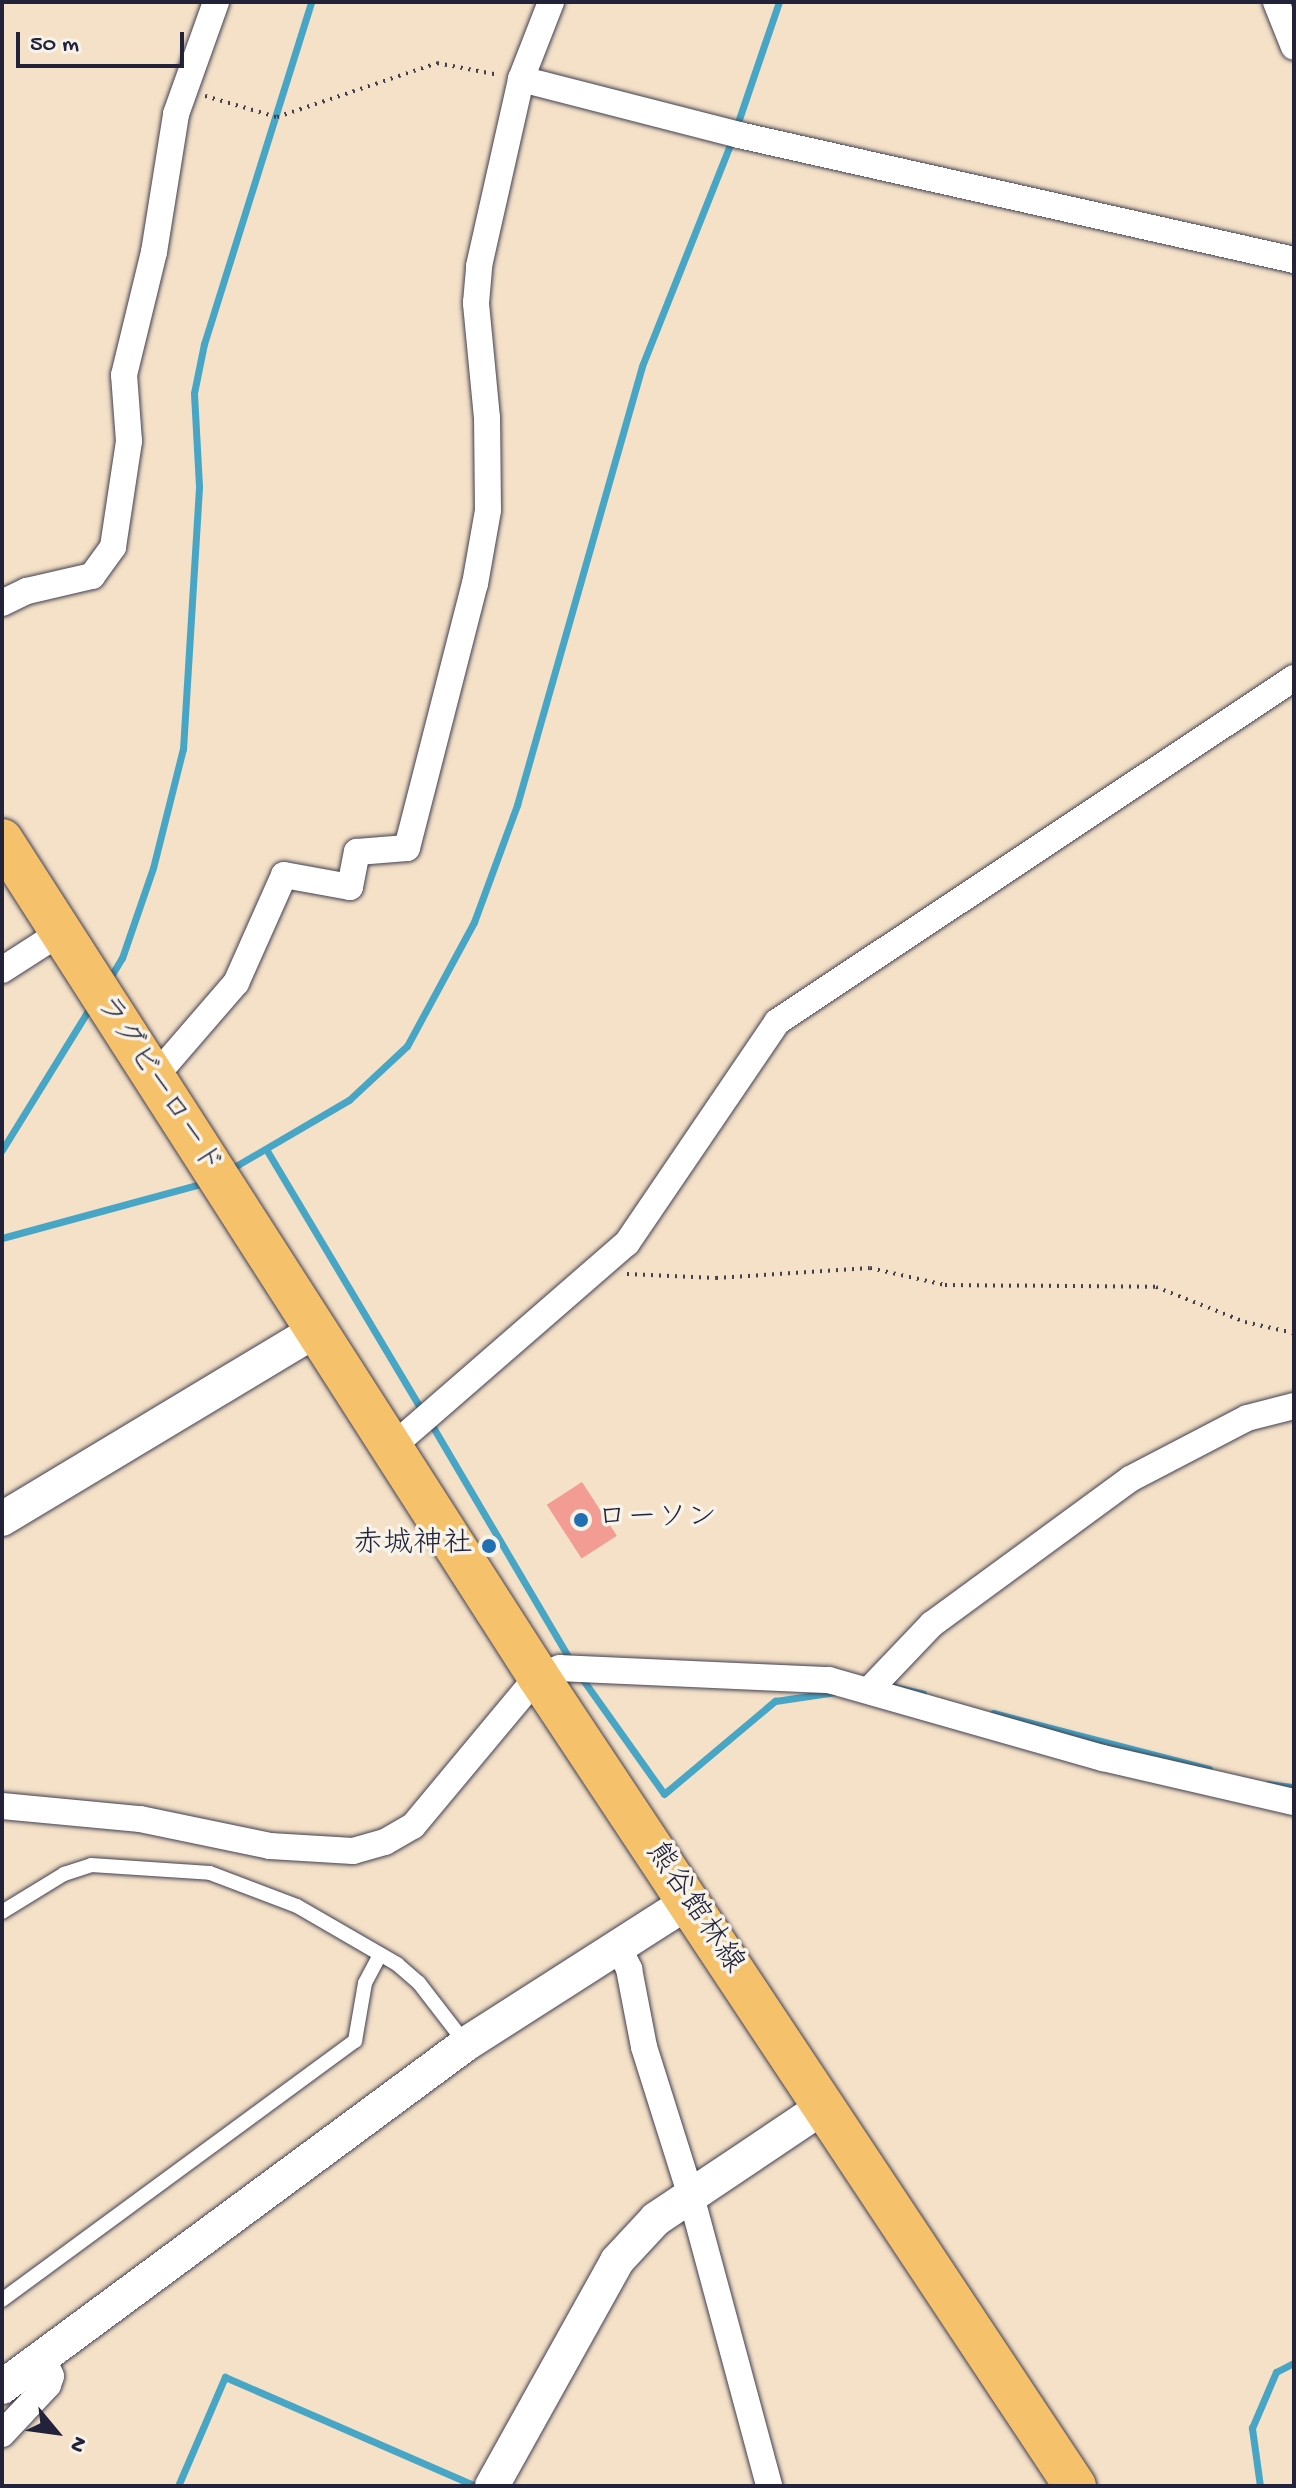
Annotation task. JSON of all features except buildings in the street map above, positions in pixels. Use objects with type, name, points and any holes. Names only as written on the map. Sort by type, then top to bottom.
[{"type":"main road","name":"ラグビーロード","points":[[2,840],[58,934],[316,1330]]},
{"type":"main road","name":"熊谷館林線","points":[[316,1330],[404,1437],[538,1676],[826,2105],[1075,2486]]},
{"type":"street","points":[[2,603],[27,591],[92,576],[113,547],[129,441],[124,375],[154,252],[184,90],[216,2]]},
{"type":"street","points":[[153,1079],[236,983],[284,875],[350,887],[357,852],[407,848],[475,584],[488,510],[487,418],[476,303],[479,266],[521,79],[551,2]]},
{"type":"street","points":[[1276,2],[1294,47]]},
{"type":"street","points":[[521,79],[739,135],[1294,260]]},
{"type":"street","points":[[404,1437],[627,1243],[777,1022],[1294,678]]},
{"type":"street","points":[[2,970],[58,934]]},
{"type":"street","points":[[2,1519],[316,1330]]},
{"type":"street","points":[[869,1690],[932,1624],[1130,1479],[1247,1418],[1294,1406]]},
{"type":"street","points":[[2,1806],[154,1821],[270,1846],[353,1851],[385,1842],[413,1826],[538,1676],[560,1668],[765,1674],[869,1690],[919,1709],[1103,1758],[1294,1802]]},
{"type":"street","points":[[2,2387],[466,2044],[688,1902]]},
{"type":"street","points":[[618,1947],[629,1969],[644,2047],[691,2196],[769,2486]]},
{"type":"street","points":[[492,2486],[617,2261],[656,2219],[826,2105]]},
{"type":"street","points":[[2,2434],[48,2385],[51,2376],[42,2357]]},
{"type":"lane","points":[[2,1912],[64,1874],[91,1865],[147,1866],[210,1873],[297,1906],[380,1955],[419,1983],[466,2044]]},
{"type":"lane","points":[[2,2300],[355,2041],[365,1983],[380,1955]]},
{"type":"path","points":[[184,90],[277,117],[437,63],[521,79]]},
{"type":"path","points":[[593,1273],[716,1278],[870,1268],[945,1285],[1156,1287],[1245,1322],[1294,1333]]},
{"type":"waterway","points":[[108,981],[122,958],[153,868],[183,749],[199,486],[194,393],[204,344],[311,2]]},
{"type":"waterway","points":[[736,128],[779,2]]},
{"type":"waterway","points":[[229,1170],[349,1100],[407,1046],[474,922],[517,805],[642,366],[732,140]]},
{"type":"waterway","points":[[2,1150],[92,1004]]},
{"type":"waterway","points":[[266,1149],[423,1412]]},
{"type":"waterway","points":[[2,1238],[204,1183]]},
{"type":"waterway","points":[[430,1422],[572,1663]]},
{"type":"waterway","points":[[581,1677],[664,1794],[775,1701],[837,1692]]},
{"type":"waterway","points":[[885,1685],[923,1694]]},
{"type":"waterway","points":[[993,1713],[1209,1769]]},
{"type":"waterway","points":[[1268,1784],[1294,1787]]},
{"type":"waterway","points":[[1260,2486],[1252,2428],[1276,2372],[1294,2363]]},
{"type":"waterway","points":[[178,2486],[225,2377],[476,2486]]},
{"type":"place","name":"ローソン","points":[[581,1520]]},
{"type":"place","name":"赤城神社","points":[[489,1546]]}]
